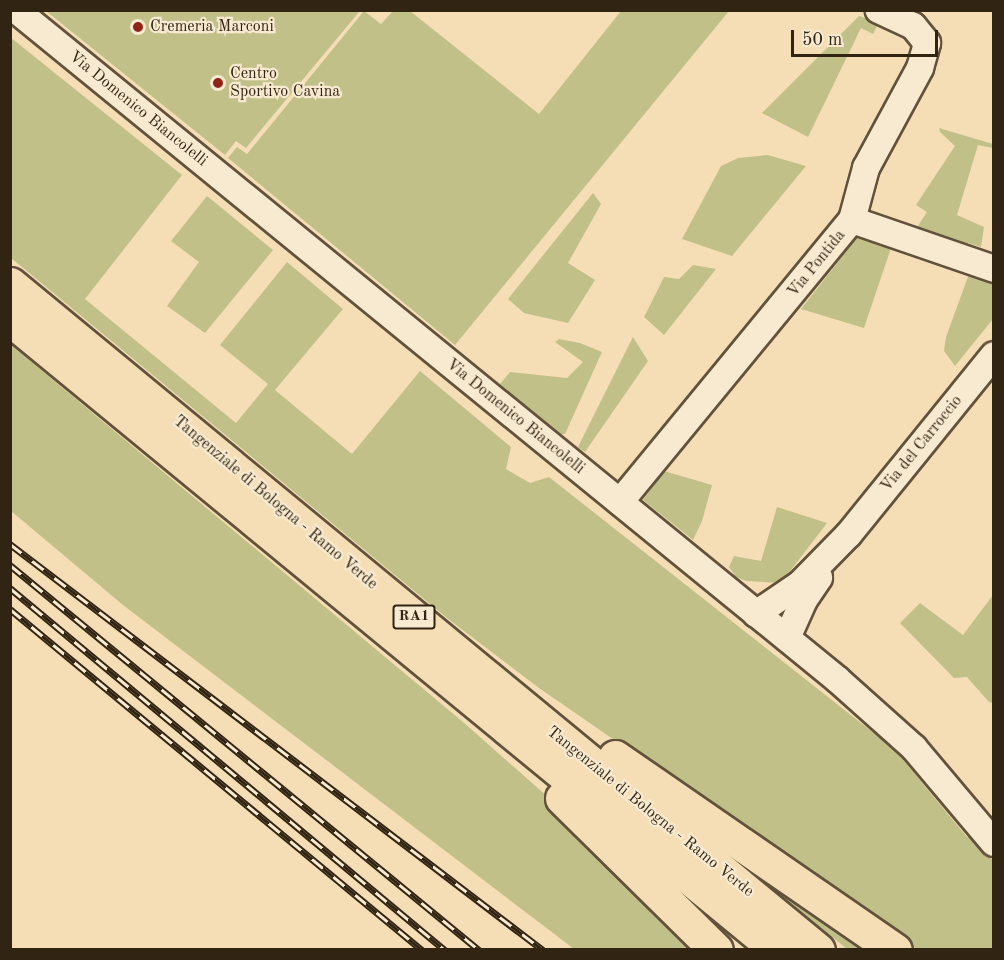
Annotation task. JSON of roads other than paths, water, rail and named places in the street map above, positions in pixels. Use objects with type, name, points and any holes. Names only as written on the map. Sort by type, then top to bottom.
[{"type":"highway","name":"Tangenziale di Bologna - Ramo Verde","points":[[10,284],[818,950]]},
{"type":"highway","name":"Tangenziale di Bologna - Ramo Verde","points":[[10,319],[777,950]]},
{"type":"highway","points":[[360,607],[571,806],[716,950]]},
{"type":"highway","points":[[405,610],[545,710],[895,950]]},
{"type":"street","name":"Via Domenico Biancolelli","points":[[16,10],[787,638],[908,741],[993,843]]},
{"type":"street","name":"Via Pontida","points":[[620,502],[852,220],[867,168],[920,68],[927,43],[913,26],[879,10]]},
{"type":"street","points":[[852,220],[993,269]]},
{"type":"street","name":"Via del Carroccio","points":[[787,638],[804,600],[849,534],[993,355]]},
{"type":"street","name":"Via del Carroccio","points":[[756,614],[800,584],[849,534]]},
{"type":"railway","points":[[10,544],[543,950]]},
{"type":"railway","points":[[10,565],[479,950]]},
{"type":"railway","points":[[10,588],[445,950]]},
{"type":"railway","points":[[10,609],[422,950]]},
{"type":"place","name":"Cremeria Marconi","points":[[138,27]]},
{"type":"place","name":"Centro Sportivo Cavina","points":[[218,83]]}]
